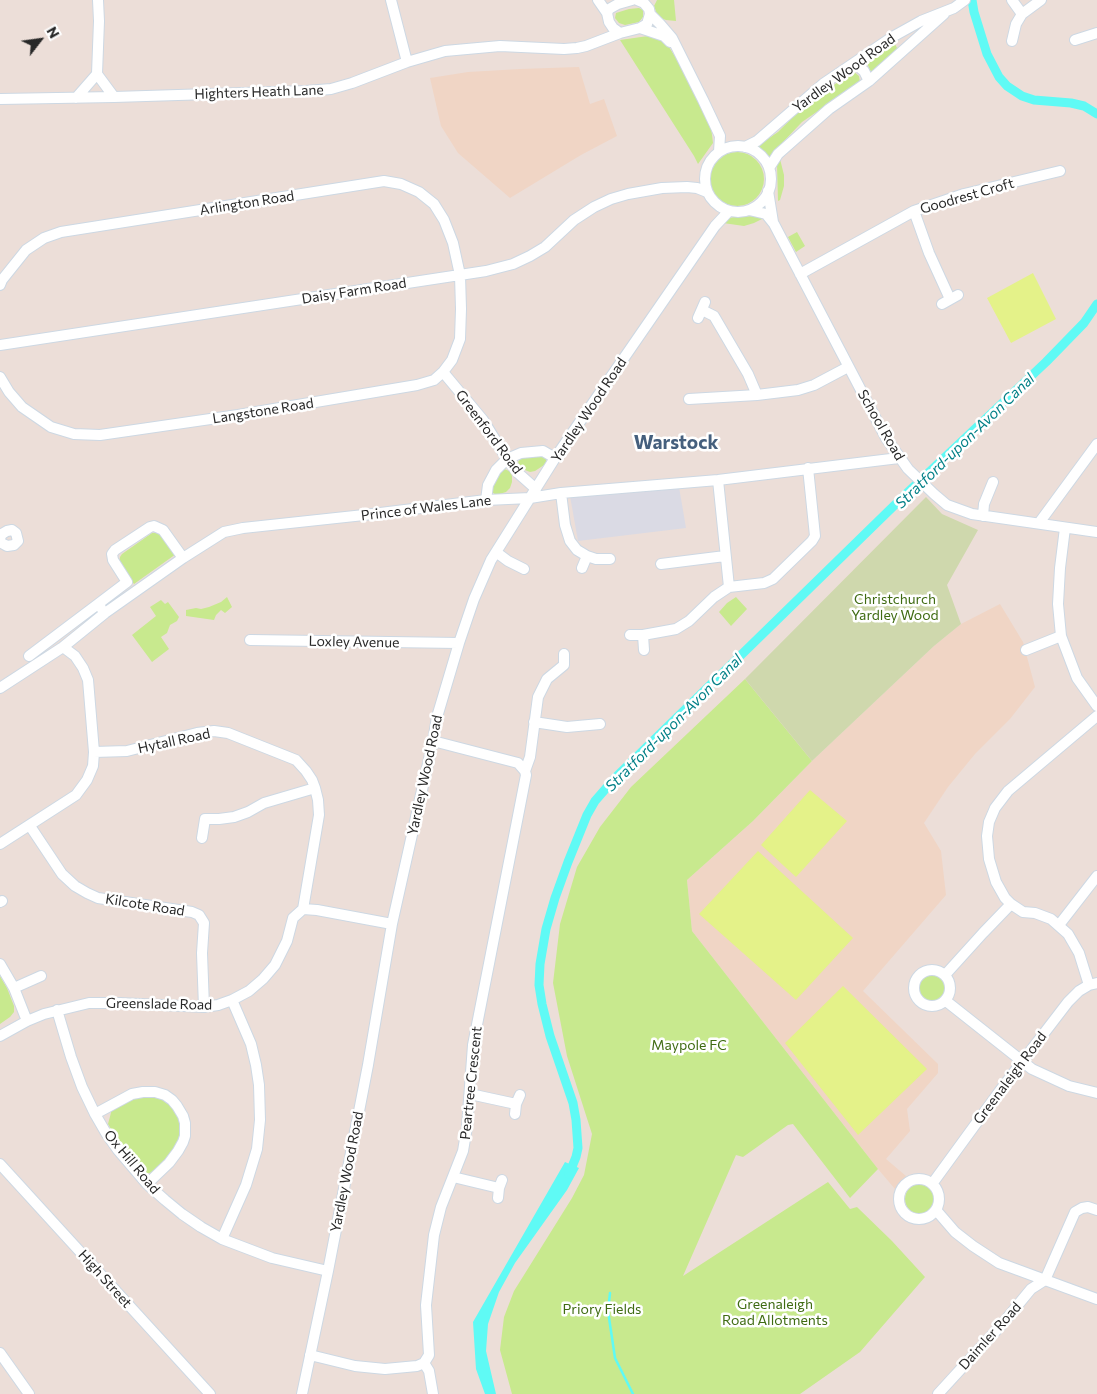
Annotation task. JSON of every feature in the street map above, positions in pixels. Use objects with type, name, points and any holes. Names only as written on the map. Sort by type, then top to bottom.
[{"type":"street","points":[[98,0],[97,74],[114,97]]},
{"type":"street","points":[[391,0],[407,62]]},
{"type":"street","points":[[598,0],[613,28],[620,33]]},
{"type":"street","points":[[601,41],[609,10],[618,4],[631,0]]},
{"type":"street","points":[[637,0],[649,6],[660,24],[672,38],[720,136],[734,146]]},
{"type":"street","name":"Yardley Wood Road","points":[[768,168],[778,154],[829,109],[869,81],[951,9],[965,0]]},
{"type":"street","points":[[1012,0],[1022,14]]},
{"type":"street","points":[[1012,41],[1016,24],[1022,14],[1041,0]]},
{"type":"street","points":[[640,28],[647,24],[649,6]]},
{"type":"street","name":"Yardley Wood Road","points":[[745,147],[757,141],[823,84],[894,36],[922,20],[951,9]]},
{"type":"street","points":[[640,28],[664,36],[676,48]]},
{"type":"street","name":"Highters Heath Lane","points":[[0,98],[76,98],[314,91],[331,89],[352,83],[407,62],[445,51],[500,46],[573,48],[640,28]]},
{"type":"street","points":[[1075,40],[1097,33]]},
{"type":"street","points":[[894,36],[904,51]]},
{"type":"street","points":[[854,64],[864,71],[869,81]]},
{"type":"street","points":[[76,98],[97,74]]},
{"type":"street","points":[[719,152],[720,136]]},
{"type":"street","points":[[734,146],[752,149],[761,156],[768,168],[770,178],[768,190],[760,203],[742,212],[729,211],[715,203],[707,192],[705,176],[710,162],[719,152],[734,146]]},
{"type":"street","name":"Goodrest Croft","points":[[800,274],[914,211],[964,194],[1060,171]]},
{"type":"street","points":[[688,187],[705,176]]},
{"type":"street","name":"Arlington Road","points":[[1,281],[26,250],[44,238],[61,232],[384,181],[401,184],[418,192],[434,204],[444,220],[453,243],[460,275]]},
{"type":"street","name":"Daisy Farm Road","points":[[0,345],[486,271],[513,264],[530,256],[545,247],[574,220],[611,199],[662,188],[688,187],[707,192]]},
{"type":"street","name":"School Road","points":[[768,190],[774,224]]},
{"type":"street","points":[[715,203],[717,223]]},
{"type":"street","name":"School Road","points":[[749,210],[766,214],[774,224],[886,438],[908,469],[934,494],[947,505],[983,516],[1097,532]]},
{"type":"street","name":"Yardley Wood Road","points":[[302,1394],[368,1065],[392,924],[437,717],[474,599],[496,552],[556,458],[717,223],[729,211]]},
{"type":"street","points":[[914,211],[950,300]]},
{"type":"street","name":"Langstone Road","points":[[0,377],[9,392],[37,418],[51,427],[84,435],[238,415],[418,386],[434,380],[443,372],[452,360],[460,339],[460,275]]},
{"type":"street","points":[[702,310],[714,316],[748,374],[757,394]]},
{"type":"street","points":[[689,399],[798,390],[814,386],[848,367]]},
{"type":"street","name":"Greenford Road","points":[[443,372],[483,420],[533,494]]},
{"type":"street","points":[[1039,523],[1097,444]]},
{"type":"street","points":[[486,500],[488,486],[496,470],[507,458],[521,453],[543,451],[556,458]]},
{"type":"street","name":"Prince of Wales Lane","points":[[1,684],[63,647],[105,613],[183,558],[224,532],[244,528],[533,494],[718,480],[899,458]]},
{"type":"street","points":[[630,635],[643,635],[676,629],[689,621],[714,597],[729,587],[769,582],[815,536],[808,468]]},
{"type":"street","points":[[718,480],[729,587]]},
{"type":"street","points":[[983,516],[984,504],[993,482]]},
{"type":"street","points":[[561,493],[565,525],[570,540],[577,550],[596,559],[610,559]]},
{"type":"street","points":[[29,656],[128,582],[113,560],[112,554],[115,550],[150,527],[154,526],[163,530],[183,558]]},
{"type":"street","points":[[1065,528],[1058,604],[1061,636],[1078,678],[1097,706]]},
{"type":"street","points":[[0,538],[2,534],[12,530],[16,533],[18,541],[14,545],[7,546],[0,542]]},
{"type":"street","points":[[496,552],[524,569]]},
{"type":"street","points":[[582,568],[587,556]]},
{"type":"street","points":[[660,564],[726,556]]},
{"type":"street","points":[[98,604],[105,613]]},
{"type":"street","points":[[643,635],[644,650]]},
{"type":"street","points":[[1026,650],[1061,636]]},
{"type":"street","name":"Loxley Avenue","points":[[250,640],[459,643]]},
{"type":"street","points":[[0,844],[76,795],[87,780],[93,766],[94,752],[88,680],[75,656],[63,647]]},
{"type":"street","name":"Peartree Crescent","points":[[433,1394],[429,1371],[424,1363],[429,1355],[426,1305],[434,1235],[441,1207],[463,1151],[467,1127],[473,1045],[526,775],[525,771],[530,757],[538,698],[547,679],[564,665],[564,654]]},
{"type":"street","points":[[1093,984],[1079,953],[1068,934],[1059,925],[1044,916],[1023,912],[1011,904],[1001,892],[989,859],[987,836],[989,822],[1008,791],[1097,716]]},
{"type":"street","points":[[534,722],[567,727],[600,724]]},
{"type":"street","name":"Hytall Road","points":[[94,752],[127,751],[197,733],[214,732],[228,733],[296,760],[312,780],[318,800],[319,816],[303,909]]},
{"type":"street","points":[[433,741],[518,763],[525,771]]},
{"type":"street","points":[[202,838],[206,818],[218,820],[234,817],[264,803],[315,788]]},
{"type":"street","name":"Kilcote Road","points":[[30,826],[62,874],[75,886],[88,893],[98,898],[192,912],[199,915],[204,923],[202,953],[204,1007]]},
{"type":"street","points":[[1059,925],[1097,876]]},
{"type":"street","points":[[945,975],[1011,904]]},
{"type":"street","points":[[303,909],[392,924]]},
{"type":"street","name":"Greenslade Road","points":[[0,1036],[27,1021],[58,1010],[89,1003],[204,1007],[232,1000],[249,991],[275,965],[287,940],[293,918],[303,909]]},
{"type":"street","points":[[0,964],[14,988],[27,1021]]},
{"type":"street","points":[[931,970],[939,971],[945,975],[950,984],[950,993],[946,1001],[937,1006],[928,1007],[919,1002],[914,994],[914,984],[917,977],[923,972],[931,970]]},
{"type":"street","points":[[14,988],[41,976]]},
{"type":"street","name":"Greenaleigh Road","points":[[932,1184],[1068,1002],[1079,991],[1093,984]]},
{"type":"street","points":[[222,1239],[246,1185],[257,1149],[260,1120],[259,1085],[256,1065],[251,1044],[232,1000]]},
{"type":"street","points":[[946,1001],[1032,1069],[1069,1086],[1097,1092]]},
{"type":"street","name":"Ox Hill Road","points":[[58,1010],[71,1057],[82,1087],[95,1114],[118,1150],[147,1184],[182,1214],[222,1239],[272,1258],[328,1271]]},
{"type":"street","points":[[95,1114],[132,1094],[144,1092],[155,1092],[165,1095],[177,1106],[185,1122],[183,1142],[169,1164],[147,1184]]},
{"type":"street","points":[[470,1094],[517,1104]]},
{"type":"street","name":"High Street","points":[[0,1164],[210,1394]]},
{"type":"street","points":[[453,1177],[499,1189]]},
{"type":"street","points":[[916,1179],[932,1184],[938,1193],[936,1210],[927,1217],[916,1218],[907,1214],[900,1206],[899,1197],[902,1188],[908,1182],[916,1179]]},
{"type":"street","points":[[1045,1280],[1075,1212],[1088,1207],[1097,1210]]},
{"type":"street","points":[[936,1210],[955,1232],[999,1263],[1097,1299]]},
{"type":"street","name":"Daimler Road","points":[[938,1394],[1003,1323],[1031,1289],[1045,1280]]},
{"type":"street","points":[[0,1353],[29,1394]]},
{"type":"street","points":[[310,1356],[355,1366],[385,1369],[417,1366],[424,1363]]},
{"type":"shaded area","points":[[579,67],[590,104],[604,99],[617,136],[581,155],[510,198],[458,153],[441,126],[430,78],[468,72]]},
{"type":"shaded area","points":[[679,487],[686,528],[578,541],[570,496]]},
{"type":"shaded area","points":[[1000,604],[1023,642],[1035,687],[1010,719],[975,754],[948,787],[924,823],[941,851],[946,895],[863,991],[938,1064],[938,1073],[907,1109],[910,1131],[886,1159],[906,1176],[895,1189],[692,931],[687,880],[753,821],[812,761],[934,646],[961,624]]},
{"type":"green space","points":[[657,0],[674,0],[676,21],[658,17],[654,6]]},
{"type":"green space","points":[[639,8],[643,10],[643,17],[639,22],[625,25],[619,23],[615,18],[616,13]]},
{"type":"green space","points":[[648,36],[665,41],[678,61],[711,127],[713,143],[698,164],[620,40]]},
{"type":"green space","points":[[892,44],[895,44],[897,52],[871,72],[866,61]]},
{"type":"green space","points":[[853,71],[859,76],[860,82],[802,122],[768,158],[756,147],[778,132],[800,110]]},
{"type":"green space","points":[[737,152],[747,154],[756,160],[762,169],[764,179],[762,189],[756,198],[747,204],[737,206],[727,204],[718,198],[712,189],[710,179],[712,169],[718,160],[727,154]]},
{"type":"green space","points":[[780,159],[784,175],[784,186],[778,201],[777,164]]},
{"type":"green space","points":[[758,216],[764,218],[744,226],[723,223],[726,219],[734,217]]},
{"type":"green space","points":[[797,232],[805,246],[796,252],[788,237]]},
{"type":"green space","points":[[1033,273],[1056,319],[1011,343],[987,298]]},
{"type":"green space","points":[[544,456],[546,462],[535,471],[525,470],[518,462],[521,458]]},
{"type":"green space","points":[[504,469],[510,472],[512,482],[506,492],[496,495],[492,492],[492,486]]},
{"type":"green space","name":"Christchurch Yardley Wood","points":[[926,497],[942,514],[978,530],[947,585],[961,624],[934,646],[812,761],[745,679]]},
{"type":"green space","points":[[152,533],[161,534],[176,554],[134,584],[119,563],[120,557]]},
{"type":"green space","points":[[227,597],[232,607],[225,613],[221,610],[214,620],[186,616],[186,610],[209,607]]},
{"type":"green space","points":[[736,597],[747,609],[731,626],[719,612]]},
{"type":"green space","points":[[161,600],[165,604],[168,602],[179,617],[177,621],[170,625],[167,633],[161,637],[169,649],[152,662],[132,635],[156,616],[150,607]]},
{"type":"green space","points":[[745,679],[812,761],[753,821],[687,880],[692,931],[878,1169],[850,1198],[793,1124],[788,1125],[743,1157],[736,1155],[683,1276],[828,1182],[850,1209],[857,1207],[925,1277],[860,1352],[800,1394],[512,1394],[500,1350],[504,1317],[514,1291],[572,1198],[584,1175],[592,1134],[567,1056],[553,983],[560,924],[577,867],[600,827],[631,787]]},
{"type":"green space","points":[[810,790],[847,821],[796,877],[761,845]]},
{"type":"green space","points":[[758,851],[853,938],[796,1000],[699,914]]},
{"type":"green space","points":[[932,975],[941,979],[945,988],[941,997],[932,1001],[923,997],[919,988],[923,979]]},
{"type":"green space","points":[[0,976],[14,1006],[14,1012],[0,1024]]},
{"type":"green space","points":[[843,986],[927,1069],[858,1135],[785,1043]]},
{"type":"green space","points":[[157,1096],[169,1102],[180,1117],[181,1135],[174,1150],[156,1172],[143,1174],[123,1149],[108,1124],[112,1109],[135,1097]]},
{"type":"green space","points":[[920,1184],[931,1188],[935,1199],[931,1210],[920,1214],[909,1210],[905,1199],[909,1188]]},
{"type":"water","points":[[565,1162],[579,1168],[567,1190],[515,1263],[499,1292],[488,1324],[486,1351],[496,1394],[485,1394],[476,1369],[473,1322]]},
{"type":"waterway","name":"Stratford-upon-Avon Canal","points":[[972,0],[987,54],[999,77],[1007,86],[1022,96],[1034,100],[1071,103],[1084,106],[1097,114]]},
{"type":"waterway","name":"Stratford-upon-Avon Canal","points":[[569,1174],[578,1148],[576,1120],[573,1103],[550,1036],[542,1004],[539,985],[540,964],[546,929],[555,898],[587,815],[595,801],[615,778],[906,494],[1046,362],[1084,323],[1097,304]]},
{"type":"waterway","points":[[610,1293],[608,1311],[615,1358],[633,1394]]},
{"type":"district","name":"Warstock","points":[[676,443]]},
{"type":"park label","name":"Maypole FC","points":[[689,1045]]},
{"type":"park label","name":"Priory Fields","points":[[602,1309]]},
{"type":"park label","name":"Greenaleigh Road Allotments","points":[[775,1312]]}]
